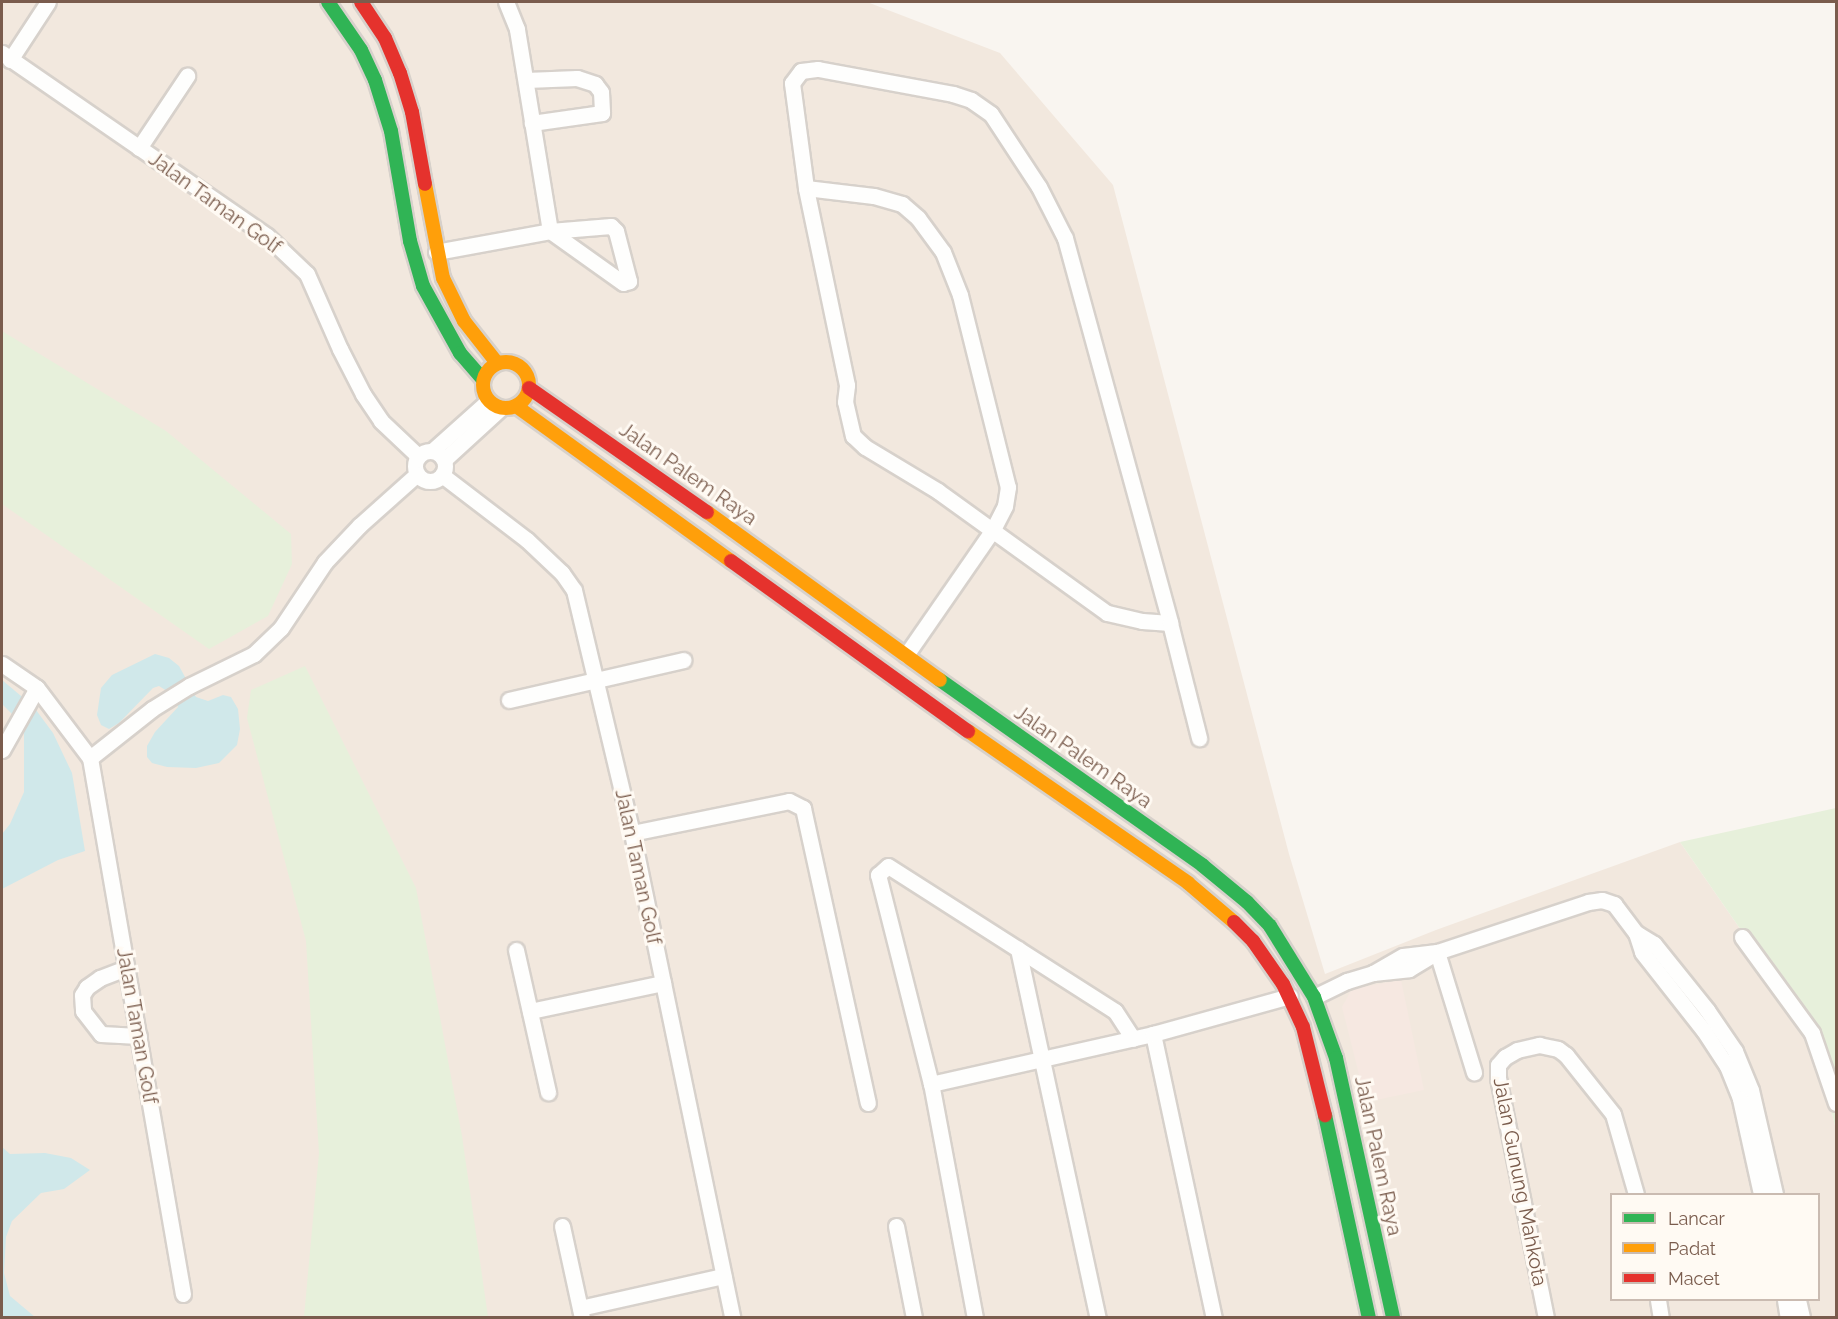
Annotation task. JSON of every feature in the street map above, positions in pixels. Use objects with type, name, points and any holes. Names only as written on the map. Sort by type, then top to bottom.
[{"type":"street","points":[[6,57],[48,2]]},
{"type":"street","points":[[328,2],[362,50],[375,80],[391,132],[410,241],[423,286],[460,353],[483,379]]},
{"type":"street","points":[[361,2],[385,38],[409,102],[436,252],[443,278],[464,321],[497,363]]},
{"type":"street","points":[[436,252],[549,231],[611,226],[616,231],[629,281],[623,283],[549,231],[518,29],[506,2]]},
{"type":"street","name":"Jalan Taman Golf","points":[[6,57],[267,236],[307,274],[363,394],[381,421],[434,460],[527,540],[570,581],[577,599],[632,833],[732,1317]]},
{"type":"street","points":[[1170,623],[1142,621],[1107,613],[938,491],[865,447],[853,436],[845,402],[847,386],[806,188],[792,83],[797,74],[805,70],[818,69],[953,94],[971,100],[991,114],[1039,187],[1065,238],[1170,623],[1199,738]]},
{"type":"street","points":[[139,148],[188,76]]},
{"type":"street","points":[[526,80],[577,78],[595,84],[601,92],[602,113],[532,123]]},
{"type":"street","points":[[806,188],[874,196],[902,204],[918,218],[943,252],[960,295],[1008,487],[1005,506],[992,531],[906,655]]},
{"type":"street","points":[[434,460],[430,481],[417,474],[415,465],[434,460],[502,405],[523,402],[530,388],[526,372],[520,366],[513,363],[497,363],[491,367],[483,379],[483,387],[502,405],[1188,883],[1230,917],[1253,941],[1290,996],[1303,1027],[1315,1067],[1368,1317]]},
{"type":"street","name":"Jalan Palem Raya","points":[[530,388],[792,571],[906,655],[1202,865],[1247,902],[1270,926],[1314,997],[1336,1058],[1393,1317]]},
{"type":"street","points":[[90,758],[152,709],[189,687],[254,654],[281,628],[325,562],[360,525],[417,474]]},
{"type":"street","points":[[509,700],[683,660]]},
{"type":"street","name":"Jalan Taman Golf","points":[[2,664],[34,693],[90,758],[183,1294]]},
{"type":"street","points":[[5,744],[34,693]]},
{"type":"street","points":[[632,833],[789,801],[803,808],[868,1103]]},
{"type":"street","points":[[975,1317],[931,1084],[878,875],[888,866],[1115,1011],[1133,1039]]},
{"type":"street","points":[[1314,997],[1347,981],[1373,973],[1409,969],[1437,952],[1588,902],[1602,900],[1618,906],[1636,933],[1642,952],[1704,1031],[1727,1066],[1740,1098],[1761,1193]]},
{"type":"street","points":[[1636,933],[1654,944],[1707,1010],[1735,1051],[1751,1090],[1775,1193]]},
{"type":"street","points":[[1742,937],[1812,1033],[1836,1103]]},
{"type":"street","points":[[1018,949],[1098,1317]]},
{"type":"street","points":[[516,950],[548,1092]]},
{"type":"street","points":[[1437,952],[1474,1072]]},
{"type":"street","points":[[126,968],[100,978],[87,987],[82,995],[82,1011],[100,1034],[140,1036]]},
{"type":"street","points":[[530,1011],[663,983]]},
{"type":"street","points":[[931,1084],[1153,1035],[1290,996]]},
{"type":"street","points":[[1153,1035],[1214,1317]]},
{"type":"street","name":"Jalan Gunung Mahkota","points":[[1546,1317],[1498,1078],[1498,1065],[1505,1057],[1516,1050],[1539,1045],[1558,1049],[1566,1055],[1613,1114],[1636,1193]]},
{"type":"street","points":[[562,1226],[581,1313],[723,1276]]},
{"type":"street","points":[[896,1226],[914,1317]]},
{"type":"street","points":[[1658,1301],[1661,1317]]},
{"type":"street","points":[[1785,1301],[1788,1317]]},
{"type":"street","points":[[1798,1301],[1802,1317]]},
{"type":"shaded area","points":[[2,2],[867,2],[1000,53],[1113,185],[1289,854],[1325,974],[1436,930],[1680,842],[1810,1030],[1836,1129],[1836,1317],[2,1318]]},
{"type":"shaded area","points":[[1401,980],[1424,1090],[1366,1102],[1342,1007],[1352,989]]},
{"type":"green space","points":[[2,331],[166,431],[291,534],[292,564],[268,616],[209,649],[2,504]]},
{"type":"green space","points":[[305,666],[416,888],[462,1136],[488,1317],[304,1317],[319,1153],[306,941],[247,718],[251,690]]},
{"type":"green space","points":[[1836,808],[1836,1129],[1810,1030],[1680,842]]},
{"type":"water","points":[[155,654],[169,658],[179,666],[196,697],[208,701],[223,695],[231,697],[238,709],[240,729],[237,745],[219,763],[196,768],[167,767],[152,763],[147,757],[147,746],[155,732],[178,707],[175,696],[159,686],[153,688],[119,723],[109,729],[101,725],[97,715],[101,688],[112,675]]},
{"type":"water","points":[[2,680],[33,706],[53,733],[72,773],[85,851],[58,860],[2,889],[2,834],[10,824],[24,792],[24,732],[20,722],[2,704]]},
{"type":"water","points":[[2,1147],[10,1154],[45,1153],[71,1158],[90,1170],[64,1189],[41,1193],[12,1221],[6,1237],[4,1273],[10,1296],[35,1317],[2,1317]]},
{"type":"traffic: fast","points":[[328,2],[361,50],[375,80],[391,131],[410,241],[423,286],[460,353],[483,379]]},
{"type":"traffic: fast","points":[[940,680],[1202,865],[1247,902],[1270,926],[1314,997],[1336,1058],[1393,1318]]},
{"type":"traffic: fast","points":[[1325,1115],[1369,1318]]},
{"type":"traffic: slow","points":[[425,184],[443,278],[464,321],[497,363]]},
{"type":"traffic: slow","points":[[506,362],[515,363],[522,369],[528,376],[529,385],[528,394],[522,401],[515,407],[506,408],[497,407],[490,401],[484,394],[483,385],[484,376],[490,369],[497,363],[506,362]]},
{"type":"traffic: slow","points":[[516,406],[731,561]]},
{"type":"traffic: slow","points":[[707,512],[940,680]]},
{"type":"traffic: slow","points":[[968,731],[1188,883],[1234,922]]},
{"type":"traffic: jam","points":[[361,2],[385,38],[400,73],[412,112],[425,184]]},
{"type":"traffic: jam","points":[[529,388],[707,512]]},
{"type":"traffic: jam","points":[[731,561],[968,731]]},
{"type":"traffic: jam","points":[[1234,922],[1253,941],[1283,984],[1303,1027],[1325,1115]]}]
